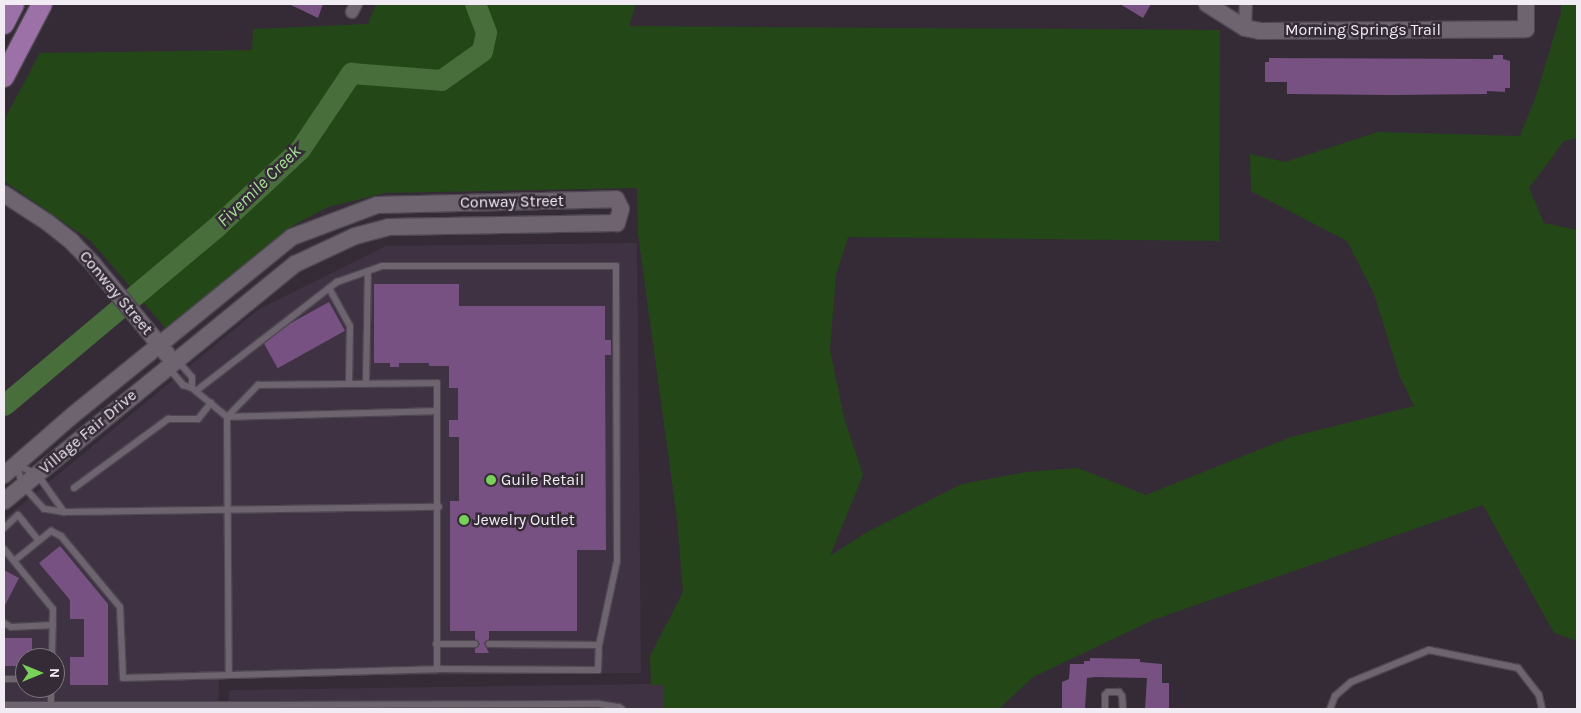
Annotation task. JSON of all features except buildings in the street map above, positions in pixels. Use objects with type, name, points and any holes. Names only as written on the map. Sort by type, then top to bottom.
[{"type":"main road","points":[[4,24],[14,4]]},
{"type":"main road","points":[[4,77],[42,4]]},
{"type":"street","name":"Morning Springs Trail","points":[[1207,4],[1245,28],[1260,31],[1526,29],[1526,4]]},
{"type":"street","points":[[1245,28],[1246,4]]},
{"type":"street","name":"Conway Street","points":[[4,194],[47,222],[71,241],[93,264],[160,345],[292,237],[377,205],[616,199],[621,209],[617,222],[389,227],[355,236],[295,264],[173,362]]},
{"type":"street","points":[[160,345],[173,362]]},
{"type":"street","name":"Village Fair Drive","points":[[10,470],[73,415],[160,345]]},
{"type":"street","name":"Village Fair Drive","points":[[4,501],[173,362]]},
{"type":"lane","points":[[14,561],[51,531],[60,536],[120,607],[123,678],[437,669],[598,670],[599,644],[617,561],[616,266],[382,266],[337,282],[194,389]]},
{"type":"lane","points":[[366,384],[368,271]]},
{"type":"lane","points":[[330,288],[350,326],[349,384]]},
{"type":"lane","points":[[194,389],[192,377],[182,366],[173,362],[173,373],[183,385],[194,389],[227,417],[437,411]]},
{"type":"lane","points":[[228,675],[227,417],[258,385],[437,383],[437,669]]},
{"type":"lane","points":[[74,488],[168,419],[198,419],[210,403]]},
{"type":"lane","points":[[10,470],[37,474],[64,512]]},
{"type":"lane","points":[[10,470],[44,509],[64,512],[438,507]]},
{"type":"lane","points":[[4,528],[18,515],[39,542]]},
{"type":"lane","points":[[4,549],[52,608],[52,648]]},
{"type":"lane","points":[[4,623],[11,627],[53,625]]},
{"type":"lane","points":[[436,644],[475,644]]},
{"type":"lane","points":[[489,644],[599,644]]},
{"type":"lane","points":[[1330,709],[1335,696],[1351,682],[1429,650],[1518,668],[1539,695],[1542,709]]},
{"type":"lane","points":[[1105,709],[1105,695],[1108,692],[1119,692],[1122,696],[1122,709]]},
{"type":"lane","points":[[51,698],[51,705]]},
{"type":"lane","points":[[4,705],[269,707],[598,704],[622,709]]},
{"type":"shaded area","points":[[637,243],[641,673],[219,677],[218,709],[4,709],[4,519],[259,309],[386,246]]},
{"type":"shaded area","points":[[666,684],[667,709],[229,709],[228,707],[229,691],[232,690]]},
{"type":"green space","points":[[376,4],[636,4],[629,26],[1220,30],[1219,241],[848,237],[836,275],[830,350],[844,418],[863,475],[830,556],[867,532],[962,484],[1026,472],[1078,468],[1146,495],[1291,437],[1414,406],[1400,377],[1374,294],[1347,241],[1251,191],[1250,154],[1285,162],[1378,132],[1520,136],[1536,96],[1561,13],[1561,4],[1577,4],[1577,138],[1564,141],[1529,188],[1544,223],[1577,230],[1577,641],[1554,633],[1483,505],[1153,620],[1033,677],[999,709],[663,709],[663,685],[651,685],[650,656],[683,592],[677,519],[638,234],[637,188],[385,193],[328,207],[294,225],[167,330],[91,241],[4,181],[4,120],[40,53],[252,50],[253,29],[368,24]]},
{"type":"waterway","name":"Fivemile Creek","points":[[4,405],[214,229],[300,149],[351,73],[441,80],[482,51],[486,32],[475,4]]},
{"type":"place","name":"Guile Retail","points":[[491,480]]},
{"type":"place","name":"Jewelry Outlet","points":[[464,520]]}]
